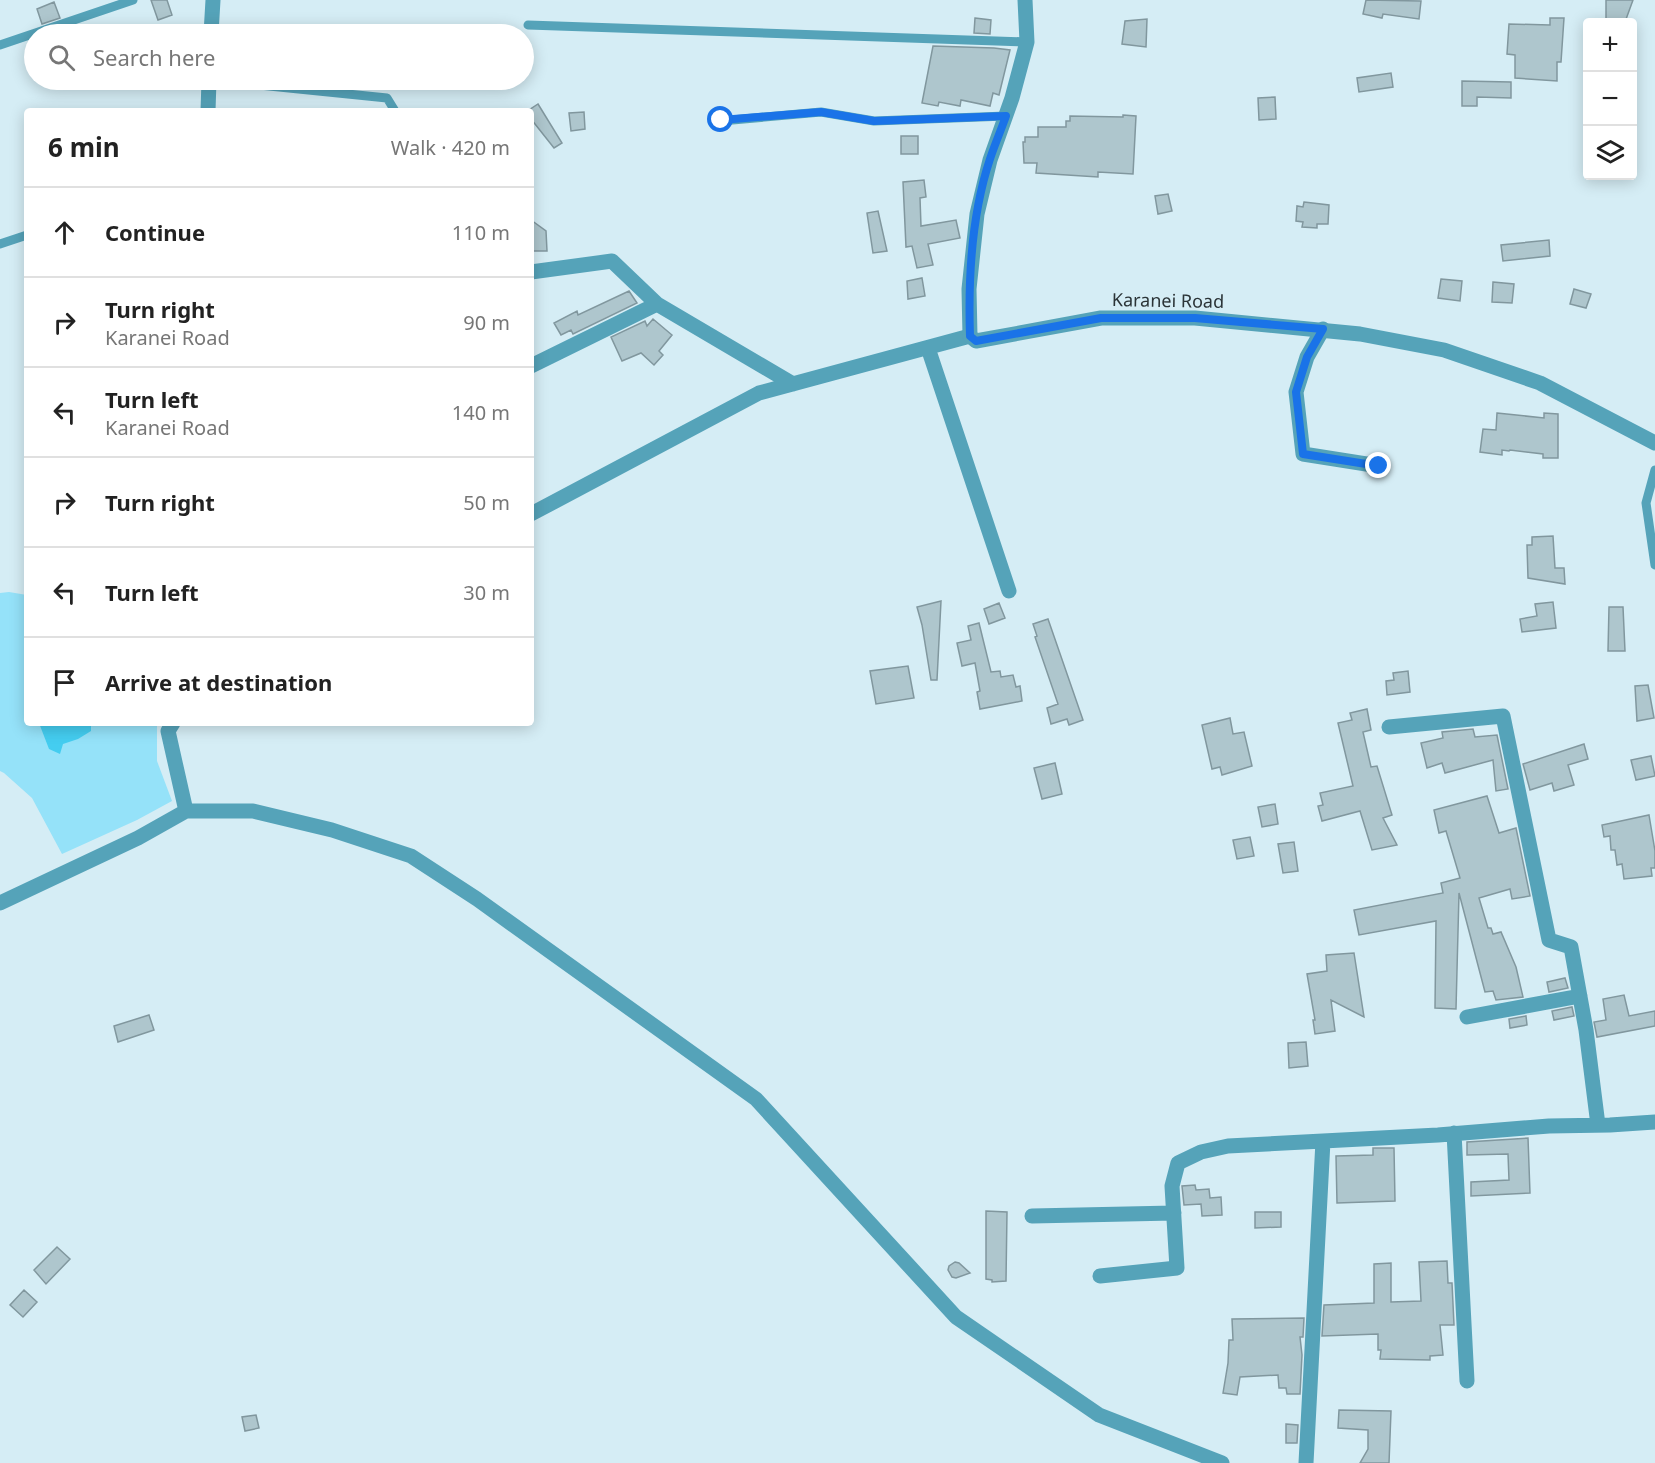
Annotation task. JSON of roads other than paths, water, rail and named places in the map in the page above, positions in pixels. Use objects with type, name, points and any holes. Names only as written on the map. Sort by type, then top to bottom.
[{"type":"street","points":[[212,24],[213,0]]},
{"type":"street","points":[[534,512],[759,393],[970,336],[969,289],[977,214],[990,160],[1006,116],[1027,42],[1025,0]]},
{"type":"street","points":[[208,108],[209,90]]},
{"type":"street","points":[[534,272],[612,261],[657,304],[792,384]]},
{"type":"street","points":[[534,365],[657,304]]},
{"type":"street","name":"Karanei Road","points":[[970,336],[976,341],[1101,318],[1195,318],[1360,334],[1444,351],[1540,383],[1655,443]]},
{"type":"street","points":[[1323,329],[1307,357],[1296,392],[1303,454],[1379,466]]},
{"type":"street","points":[[928,348],[1009,591]]},
{"type":"street","points":[[1389,727],[1503,716],[1550,940],[1571,947],[1598,1125]]},
{"type":"street","points":[[171,726],[168,731],[186,811]]},
{"type":"street","points":[[0,903],[138,838],[186,811],[253,811],[332,830],[411,856],[477,899],[756,1099],[956,1317],[1099,1414],[1222,1463]]},
{"type":"street","points":[[1467,1017],[1580,996]]},
{"type":"street","points":[[1100,1276],[1177,1268],[1172,1186],[1178,1163],[1202,1152],[1228,1146],[1550,1126],[1655,1122]]},
{"type":"street","points":[[1454,1133],[1467,1381]]},
{"type":"street","points":[[1305,1463],[1323,1141]]},
{"type":"street","points":[[1032,1216],[1174,1213]]},
{"type":"lane","points":[[62,24],[133,0]]},
{"type":"lane","points":[[534,26],[1027,42]]},
{"type":"lane","points":[[0,45],[24,37]]},
{"type":"lane","points":[[308,90],[387,98],[393,108]]},
{"type":"lane","points":[[721,120],[821,112],[874,121],[1006,116]]},
{"type":"lane","points":[[0,244],[24,236]]},
{"type":"lane","points":[[1655,470],[1646,503],[1655,565]]}]
